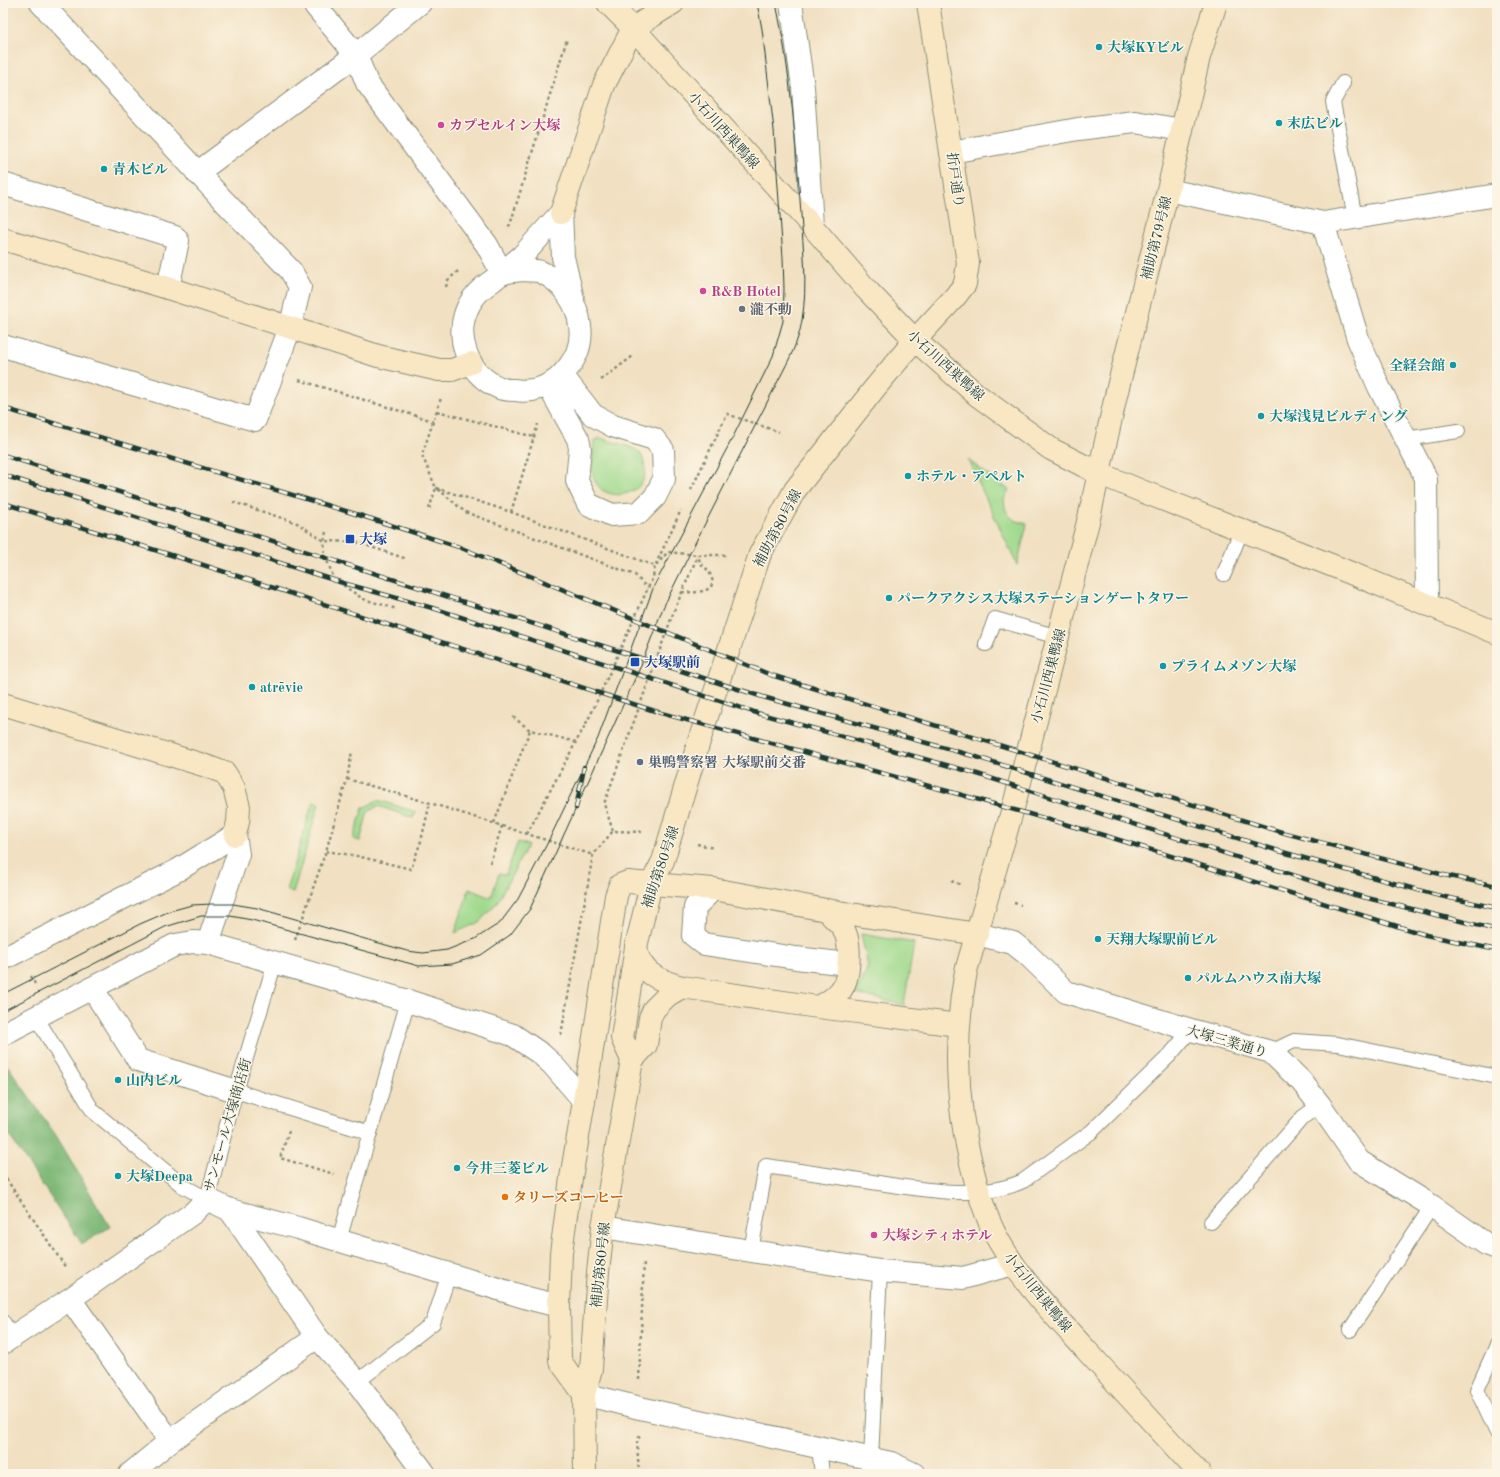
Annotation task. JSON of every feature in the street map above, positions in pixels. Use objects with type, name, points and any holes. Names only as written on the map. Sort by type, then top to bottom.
[{"type":"street","points":[[3,346],[255,420],[290,328],[300,287],[292,271],[41,3]]},
{"type":"street","points":[[313,3],[356,55],[367,83],[487,245],[502,273]]},
{"type":"street","points":[[198,172],[356,55],[420,3]]},
{"type":"street","name":"小石川西巣鴨線","points":[[608,3],[633,28],[812,226],[866,289],[915,340],[977,395],[1045,445],[1098,473],[1089,518],[1015,801],[966,972],[958,1025],[957,1068],[960,1106],[967,1150],[978,1192],[999,1242],[1013,1264],[1042,1302],[1200,1474]]},
{"type":"street","points":[[561,213],[523,255],[476,294],[469,304],[464,320],[462,334],[464,347],[471,363],[482,377],[500,388],[523,392],[542,388],[555,380],[570,367],[578,351],[581,334],[579,316],[575,306],[563,257],[561,213],[604,85],[633,28],[673,3]]},
{"type":"street","points":[[791,3],[803,87],[812,226]]},
{"type":"street","name":"折戸通り","points":[[915,340],[954,298],[964,284],[968,263],[928,3]]},
{"type":"street","name":"補助第79号線","points":[[1098,473],[1168,190],[1199,57],[1216,3]]},
{"type":"street","points":[[951,152],[1078,129],[1135,122],[1182,130]]},
{"type":"street","points":[[3,184],[175,238],[178,241],[168,288]]},
{"type":"street","points":[[1168,190],[1323,223],[1497,195]]},
{"type":"street","points":[[1323,223],[1358,339],[1379,387],[1426,478],[1427,604]]},
{"type":"street","points":[[3,239],[168,288],[378,356],[439,370],[452,370],[471,363]]},
{"type":"street","points":[[502,273],[523,270],[540,272],[558,282],[575,306]]},
{"type":"street","name":"補助第80号線","points":[[585,1474],[584,1394],[591,1369],[603,1226],[632,1060],[622,1038],[636,947],[651,884],[663,861],[700,738],[760,554],[795,490],[874,389],[915,340]]},
{"type":"street","points":[[555,380],[594,415],[613,426],[654,439],[662,450],[664,478],[655,497],[639,513],[612,515],[588,504],[577,481],[580,448],[578,438],[555,380]]},
{"type":"street","points":[[1098,473],[1241,531],[1336,567],[1497,633]]},
{"type":"street","points":[[3,704],[225,773],[234,788],[239,807],[235,835],[238,854],[208,943]]},
{"type":"street","points":[[11,954],[178,870],[235,835]]},
{"type":"street","points":[[914,1474],[891,1463],[640,1408],[584,1394],[560,1361],[559,1306],[561,1253],[565,1215],[616,896],[620,885],[628,882],[713,889],[826,910],[977,934]]},
{"type":"street","points":[[713,889],[695,907],[693,935],[704,944],[796,958],[848,964]]},
{"type":"street","points":[[821,1006],[841,991],[845,982],[848,964],[848,944],[845,931],[826,910]]},
{"type":"street","name":"大塚三業通り","points":[[977,934],[1013,943],[1027,954],[1066,992],[1191,1030],[1271,1052],[1301,1081],[1320,1105],[1359,1161],[1432,1206],[1486,1244],[1497,1248]]},
{"type":"street","points":[[3,1034],[175,945],[193,942],[208,943],[408,1001],[502,1031],[524,1041],[541,1054],[552,1064],[584,1101]]},
{"type":"street","points":[[636,947],[638,958],[644,968],[659,979],[682,987],[958,1025]]},
{"type":"street","points":[[632,1060],[646,1045],[650,1018],[654,1009],[668,995],[682,987]]},
{"type":"street","points":[[92,988],[138,1060],[236,1091]]},
{"type":"street","points":[[6,1334],[70,1299],[193,1213],[207,1199],[230,1210],[298,1228],[531,1299],[559,1306]]},
{"type":"street","points":[[230,1210],[317,1337],[357,1382],[425,1474]]},
{"type":"street","points":[[603,1226],[751,1252],[880,1271],[963,1278],[1013,1264]]},
{"type":"street","points":[[70,1299],[170,1441]]},
{"type":"street","points":[[134,1473],[170,1441],[317,1337]]},
{"type":"lane","points":[[1343,83],[1334,102],[1355,218]]},
{"type":"lane","points":[[1406,439],[1458,431]]},
{"type":"lane","points":[[1224,574],[1241,531]]},
{"type":"lane","points":[[986,644],[995,619],[1058,637]]},
{"type":"lane","name":"サンモール大塚商店街","points":[[41,1014],[93,1111],[183,1186],[207,1199],[236,1091],[275,962]]},
{"type":"lane","points":[[339,1240],[408,1001]]},
{"type":"lane","points":[[751,1252],[766,1166],[922,1190],[978,1192],[1016,1184],[1023,1181],[1091,1132],[1169,1056],[1191,1030]]},
{"type":"lane","points":[[1271,1052],[1294,1041],[1338,1044],[1497,1077]]},
{"type":"lane","points":[[236,1091],[370,1132]]},
{"type":"lane","points":[[1212,1222],[1302,1117],[1320,1105]]},
{"type":"lane","points":[[1350,1330],[1432,1206]]},
{"type":"lane","points":[[871,1459],[880,1271]]},
{"type":"lane","points":[[357,1382],[433,1323],[450,1274]]},
{"type":"lane","points":[[1497,1345],[1477,1390],[1497,1433]]},
{"type":"lane","points":[[819,1447],[822,1474]]},
{"type":"path","points":[[444,294],[448,280],[510,225],[567,38]]},
{"type":"path","points":[[595,384],[633,356]]},
{"type":"path","points":[[439,370],[441,400],[422,455],[436,488],[465,512],[635,575],[647,588]]},
{"type":"path","points":[[273,372],[433,421]]},
{"type":"path","points":[[437,411],[534,437]]},
{"type":"path","points":[[727,414],[779,432]]},
{"type":"path","points":[[511,512],[538,423]]},
{"type":"path","points":[[429,509],[436,488]]},
{"type":"path","points":[[233,502],[297,523],[324,541],[356,542],[407,559]]},
{"type":"path","points":[[326,532],[324,541],[324,555],[334,579],[364,599],[397,609]]},
{"type":"path","points":[[613,831],[604,804],[674,612],[682,592],[698,555],[702,565],[708,569],[712,577],[711,585],[707,590],[699,593],[682,592]]},
{"type":"path","points":[[527,834],[591,714],[653,577],[655,566]]},
{"type":"path","points":[[513,718],[530,730],[576,742]]},
{"type":"path","points":[[494,823],[530,730]]},
{"type":"path","points":[[294,944],[326,851],[347,779],[352,751]]},
{"type":"path","points":[[347,779],[430,803],[593,855]]},
{"type":"path","points":[[326,851],[357,856],[410,869],[421,841],[430,803]]},
{"type":"path","points":[[490,863],[502,826]]},
{"type":"path","points":[[613,831],[640,831]]},
{"type":"path","points":[[560,1036],[593,855],[613,831]]},
{"type":"path","points":[[11,954],[41,1014]]},
{"type":"path","points":[[296,1109],[280,1158],[356,1181]]},
{"type":"path","points":[[3,1174],[59,1258]]},
{"type":"path","points":[[639,1474],[637,1441],[643,1433],[639,1384],[646,1234]]},
{"type":"green space","points":[[600,438],[631,447],[641,454],[645,467],[644,478],[639,486],[632,491],[623,494],[613,494],[604,491],[597,485],[592,471],[592,462],[594,441]]},
{"type":"green space","points":[[968,460],[1009,490],[1004,499],[1005,508],[1008,514],[1014,520],[1027,524],[1017,565]]},
{"type":"green space","points":[[378,800],[416,812],[413,818],[378,806],[368,812],[360,841],[353,839],[363,808]]},
{"type":"green space","points":[[313,802],[319,804],[293,893],[286,890]]},
{"type":"green space","points":[[518,842],[528,845],[496,904],[479,922],[455,933],[469,889],[491,898],[499,873],[506,875]]},
{"type":"green space","points":[[861,934],[914,943],[904,1005],[852,993],[862,981],[868,966]]},
{"type":"green space","points":[[3,1059],[57,1137],[110,1227],[82,1244],[3,1126]]},
{"type":"tram line","points":[[3,994],[140,924],[170,911],[192,905],[233,904],[257,908],[407,951],[423,953],[447,950],[475,939],[500,923],[518,899],[548,842],[598,738],[654,586],[732,439],[773,356],[783,321],[783,258],[774,130],[762,29],[757,3]]},
{"type":"tram line","points":[[3,1011],[165,927],[201,916],[230,916],[252,920],[419,966],[452,964],[481,955],[510,935],[530,909],[639,670],[663,608],[786,365],[799,335],[805,294],[804,254],[792,108],[786,56],[776,3]]},
{"type":"railway","points":[[3,408],[359,515],[459,547],[771,675],[1285,833],[1444,875],[1497,886]]},
{"type":"railway","points":[[3,455],[763,697],[973,756],[1279,851],[1436,895],[1497,908]]},
{"type":"railway","points":[[3,475],[343,583],[436,609],[757,713],[968,771],[1355,895],[1497,930]]},
{"type":"railway","points":[[3,503],[197,563],[661,713],[1103,835],[1426,935],[1497,950]]},
{"type":"railway","points":[[576,808],[584,767]]},
{"type":"place","name":"大塚KYビル","points":[[1099,47]]},
{"type":"place","name":"末広ビル","points":[[1279,123]]},
{"type":"place","name":"カプセルイン大塚","points":[[441,125]]},
{"type":"place","name":"青木ビル","points":[[104,169]]},
{"type":"place","name":"R&B Hotel","points":[[703,291]]},
{"type":"place","name":"瀧不動","points":[[742,309]]},
{"type":"place","name":"全経会館","points":[[1453,365]]},
{"type":"place","name":"大塚浅見ビルディング","points":[[1261,416]]},
{"type":"place","name":"ホテル・アペルト","points":[[908,476]]},
{"type":"place","name":"大塚","points":[[350,539]]},
{"type":"place","name":"パークアクシス大塚ステーションゲートタワー","points":[[889,598]]},
{"type":"place","name":"大塚駅前","points":[[635,662]]},
{"type":"place","name":"プライムメゾン大塚","points":[[1163,666]]},
{"type":"place","name":"atrēvie","points":[[252,687]]},
{"type":"place","name":"巣鴨警察署 大塚駅前交番","points":[[640,762]]},
{"type":"place","name":"天翔大塚駅前ビル","points":[[1098,939]]},
{"type":"place","name":"パルムハウス南大塚","points":[[1188,978]]},
{"type":"place","name":"山内ビル","points":[[118,1080]]},
{"type":"place","name":"今井三菱ビル","points":[[457,1168]]},
{"type":"place","name":"大塚Deepa","points":[[118,1176]]},
{"type":"place","name":"タリーズコーヒー","points":[[505,1197]]},
{"type":"place","name":"大塚シティホテル","points":[[874,1235]]}]
